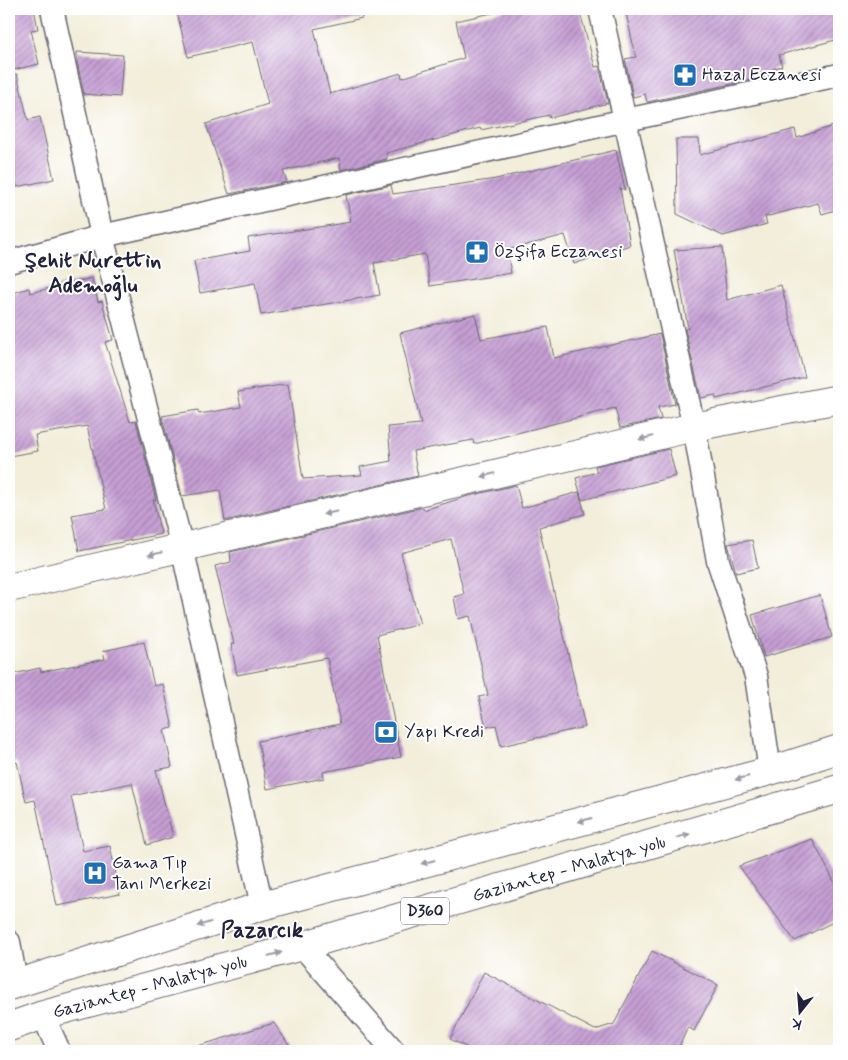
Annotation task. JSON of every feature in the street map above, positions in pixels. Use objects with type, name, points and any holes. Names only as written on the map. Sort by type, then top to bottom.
[{"type":"main road","points":[[9,588],[694,427],[839,399]]},
{"type":"main road","points":[[12,984],[262,906],[770,770],[839,749]]},
{"type":"main road","name":"Gaziantep - Malatya yolu","points":[[9,1027],[43,1015],[302,946],[839,790]]},
{"type":"street","points":[[52,9],[102,236],[182,547],[262,906]]},
{"type":"street","points":[[600,9],[694,427],[718,561],[756,676],[770,770]]},
{"type":"street","points":[[9,262],[102,236],[839,75]]},
{"type":"street","points":[[9,942],[12,984]]},
{"type":"street","points":[[302,946],[394,1051]]},
{"type":"street","points":[[43,1015],[59,1051]]},
{"type":"building","points":[[9,9],[34,9],[38,29],[31,30],[39,64],[9,71]]},
{"type":"building","points":[[176,9],[361,9],[362,18],[314,29],[330,94],[401,73],[402,78],[464,58],[456,21],[510,9],[579,9],[595,67],[599,66],[608,103],[550,118],[549,115],[481,130],[480,128],[386,153],[387,159],[341,170],[339,158],[283,171],[287,182],[229,194],[206,124],[268,104],[253,42],[188,57]]},
{"type":"building","points":[[625,9],[835,9],[839,26],[839,39],[779,55],[782,66],[773,69],[774,75],[647,102],[645,94],[633,97],[625,59],[636,57]]},
{"type":"building","points":[[77,52],[123,55],[120,97],[84,94]]},
{"type":"building","points":[[17,74],[28,120],[40,117],[54,179],[17,187],[9,149],[9,75]]},
{"type":"building","points":[[839,124],[839,209],[822,214],[818,203],[765,217],[767,224],[723,236],[677,214],[676,139],[699,139],[700,155],[795,129],[797,138]]},
{"type":"building","points":[[616,150],[625,190],[620,188],[630,245],[574,264],[565,235],[507,250],[511,273],[430,286],[425,254],[374,263],[380,295],[261,315],[255,283],[200,293],[194,261],[250,251],[248,238],[351,222],[346,195],[391,185],[393,194],[496,179]]},
{"type":"building","points":[[722,247],[727,300],[781,285],[805,377],[716,399],[715,395],[701,398],[685,329],[688,328],[674,250]]},
{"type":"building","points":[[92,278],[98,302],[102,301],[113,340],[105,342],[130,422],[136,421],[156,500],[153,500],[161,534],[79,551],[72,515],[106,509],[87,426],[35,435],[38,451],[9,456],[9,294],[29,288],[30,293]]},
{"type":"building","points":[[475,314],[481,339],[548,327],[554,358],[660,334],[675,404],[658,407],[661,419],[620,428],[615,408],[474,444],[473,440],[413,451],[418,476],[225,521],[220,490],[182,496],[162,416],[198,410],[199,414],[241,407],[238,392],[288,384],[303,479],[362,475],[360,467],[391,461],[388,427],[421,424],[400,333]]},
{"type":"building","points":[[669,449],[676,476],[582,500],[576,478],[597,472],[595,466]]},
{"type":"building","points":[[516,485],[522,508],[579,492],[585,514],[539,527],[585,727],[501,746],[496,725],[486,727],[479,697],[488,695],[470,616],[458,619],[454,597],[464,594],[451,539],[401,553],[420,624],[377,635],[401,757],[323,772],[324,778],[267,789],[258,741],[340,724],[327,658],[237,675],[231,644],[234,644],[215,566],[231,562],[230,552],[423,507],[424,510],[465,497]]},
{"type":"building","points":[[752,540],[758,568],[736,573],[728,544]]},
{"type":"building","points":[[820,595],[832,637],[764,657],[752,615]]},
{"type":"building","points":[[144,642],[154,686],[163,684],[173,728],[164,730],[172,767],[156,770],[173,837],[147,845],[132,783],[71,796],[83,851],[110,846],[120,894],[57,906],[35,800],[26,802],[17,762],[9,764],[9,675],[40,668],[41,672],[105,659],[103,651]]},
{"type":"building","points":[[812,839],[839,891],[839,919],[795,941],[739,866]]},
{"type":"building","points":[[652,951],[718,985],[694,1031],[688,1027],[677,1051],[474,1051],[450,1039],[484,972],[595,1030],[614,1024]]},
{"type":"building","points":[[274,1023],[293,1051],[199,1051],[198,1046]]},
{"type":"place","name":"Hazal Eczanesi","points":[[685,75]]},
{"type":"place","name":"Özşifa Eczanesi","points":[[477,252]]},
{"type":"place","name":"Yapı Kredi","points":[[386,732]]},
{"type":"place","name":"Gama Tıp Tanı Merkezi","points":[[95,873]]},
{"type":"district","name":"Şehit Nurettin Ademoğlu","points":[[93,274]]},
{"type":"district","name":"Pazarcık","points":[[262,931]]}]
